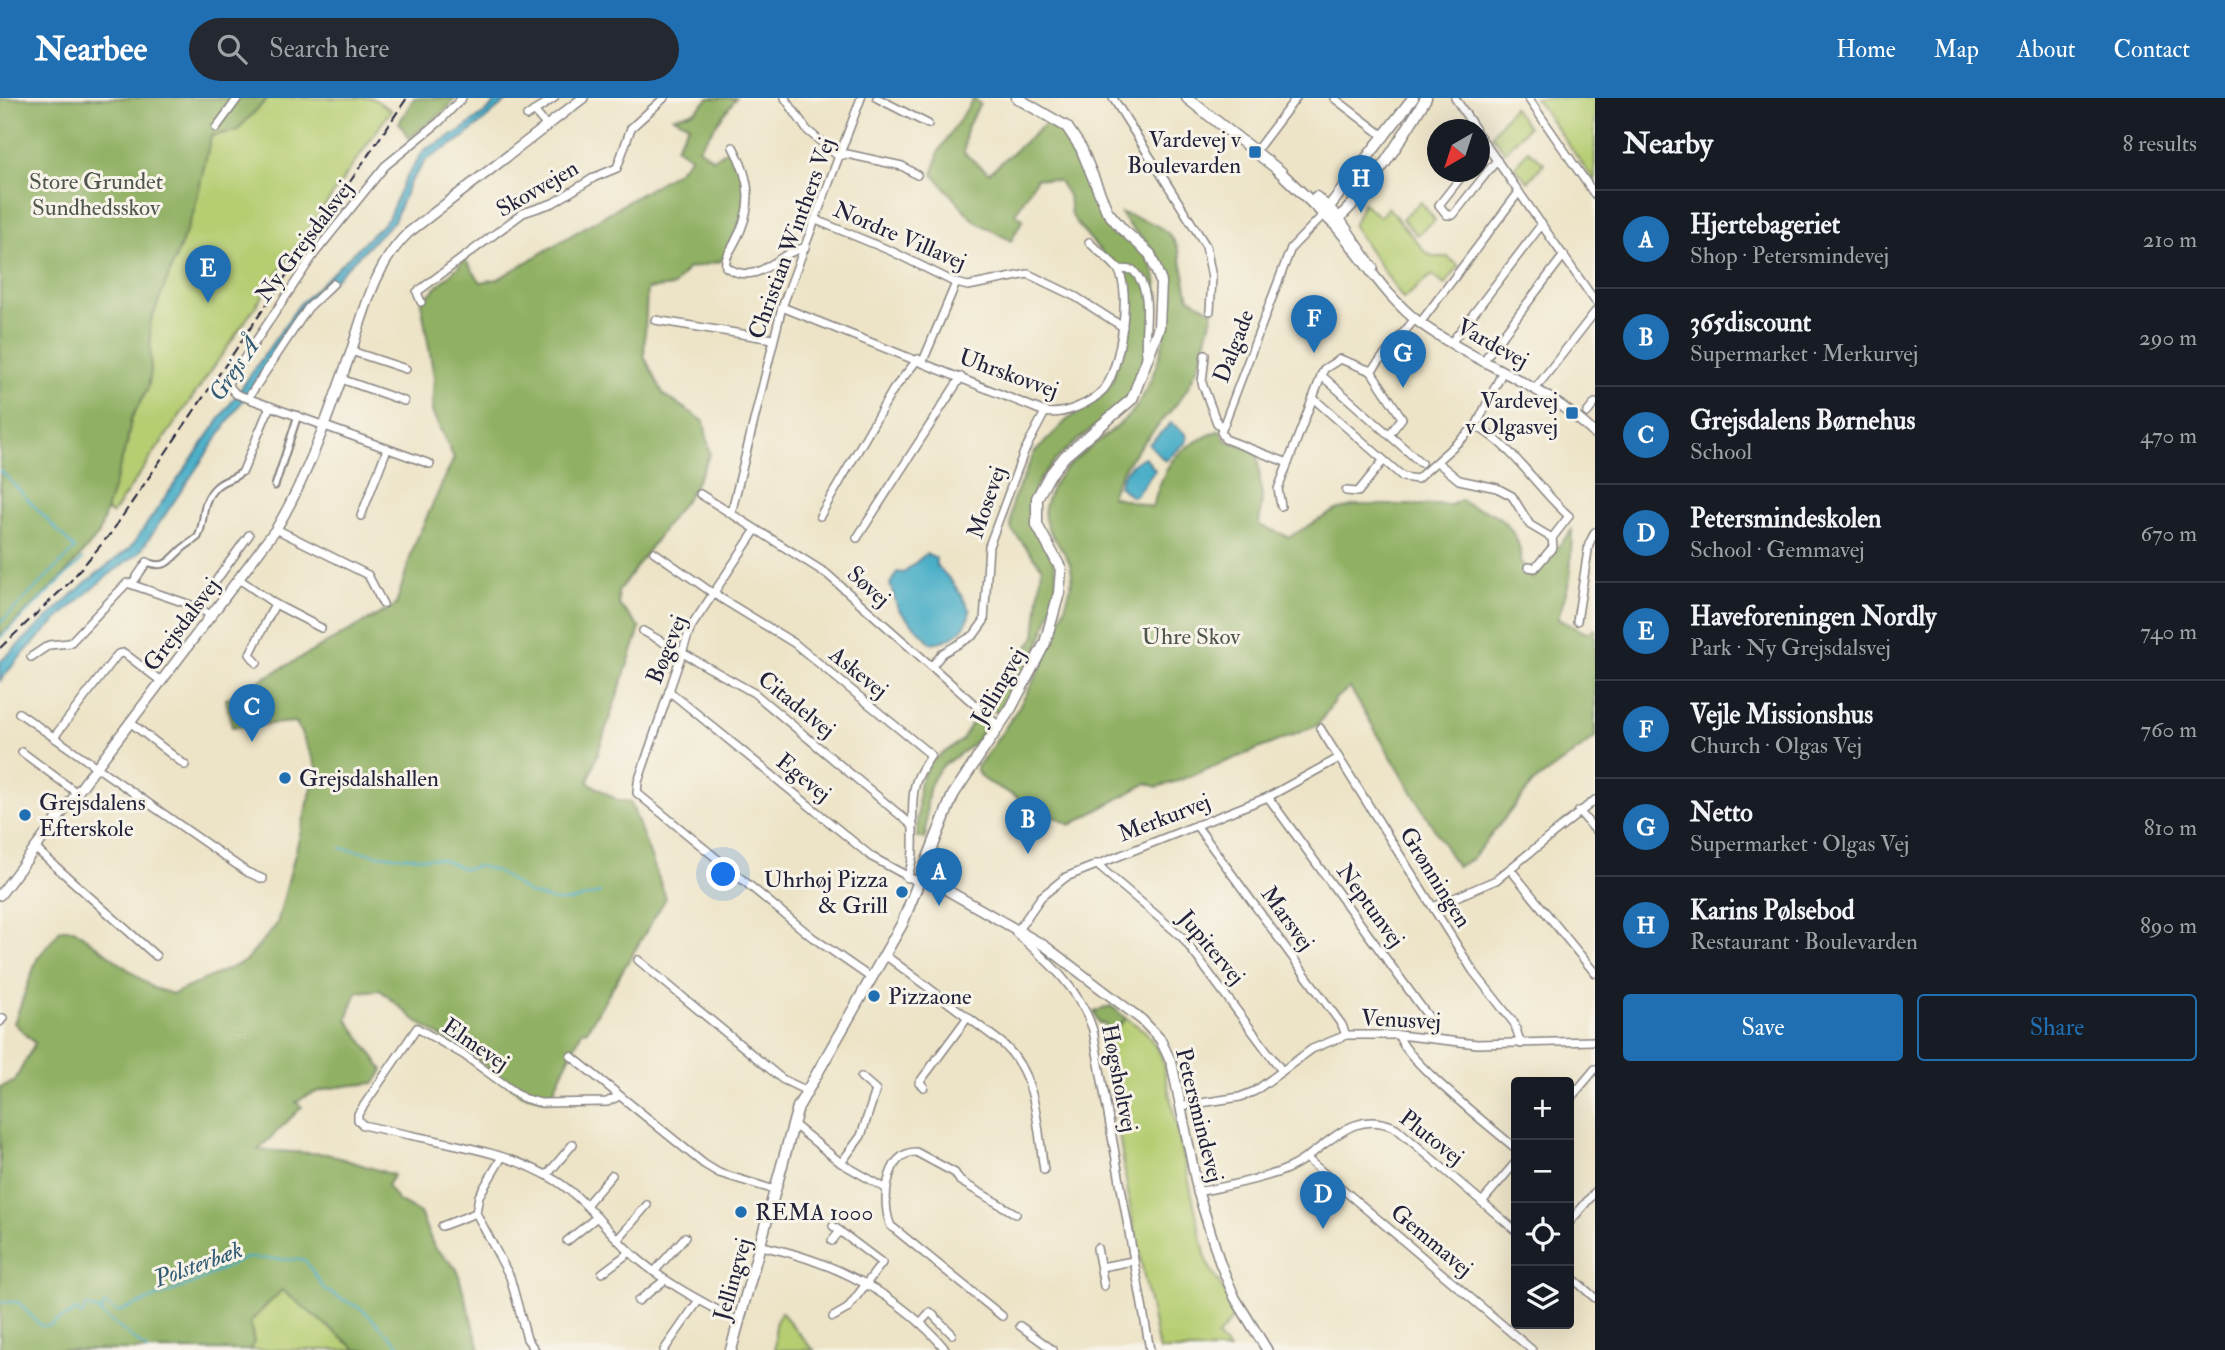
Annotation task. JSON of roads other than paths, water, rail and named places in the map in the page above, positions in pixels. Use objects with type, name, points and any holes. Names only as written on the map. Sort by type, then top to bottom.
[{"type":"main road","name":"Jellingvej","points":[[731,1350],[762,1246],[793,1124],[807,1091],[885,955],[921,880],[953,795],[999,726],[1045,643],[1062,582],[1060,562],[1035,519],[1038,498],[1049,476],[1065,456],[1128,405],[1148,363],[1162,307],[1161,282],[1155,261],[1107,211],[1081,148],[1067,127],[1017,98]]},
{"type":"main road","name":"Vardevej","points":[[1187,98],[1336,220]]},
{"type":"main road","points":[[1327,210],[1413,98]]},
{"type":"main road","points":[[1336,220],[1398,142],[1426,98]]},
{"type":"street","points":[[216,128],[238,98]]},
{"type":"street","name":"Ny Grejsdalsvej","points":[[430,464],[236,394],[229,389],[228,380],[315,253],[385,166],[439,122],[461,98]]},
{"type":"street","points":[[547,126],[531,113],[554,98]]},
{"type":"street","name":"Grejsdalsvej","points":[[0,895],[276,529],[297,490],[324,424],[380,268],[396,244],[583,98]]},
{"type":"street","name":"Skovvejen","points":[[421,302],[418,292],[523,213],[542,208],[595,177],[617,168],[631,128],[664,98]]},
{"type":"street","points":[[786,98],[807,130],[838,156],[847,154],[902,166],[917,175]]},
{"type":"street","name":"Christian Winthers Vej","points":[[731,514],[782,307],[861,98]]},
{"type":"street","points":[[877,98],[928,124]]},
{"type":"street","points":[[1114,98],[1206,246],[1212,278],[1210,310]]},
{"type":"street","points":[[1255,152],[1296,98]]},
{"type":"street","points":[[1334,98],[1385,137]]},
{"type":"street","points":[[1455,98],[1469,119]]},
{"type":"street","points":[[1528,98],[1595,195]]},
{"type":"street","points":[[733,146],[745,169],[750,195],[742,228],[725,260],[726,267],[741,274],[748,274],[776,264],[796,249],[805,248]]},
{"type":"street","points":[[1490,150],[1595,301]]},
{"type":"street","points":[[1490,169],[1497,160]]},
{"type":"street","points":[[1457,182],[1439,205],[1447,215],[1453,215],[1479,182]]},
{"type":"street","points":[[1371,371],[1418,321],[1519,192]]},
{"type":"street","name":"Dalgade","points":[[1222,427],[1292,248],[1327,210]]},
{"type":"street","name":"Nordre Villavej","points":[[816,220],[891,251],[956,283],[968,286],[1028,274],[1076,297],[1123,327]]},
{"type":"street","name":"Vardevej","points":[[1336,220],[1378,279],[1418,321],[1451,343],[1535,389],[1572,413],[1595,434]]},
{"type":"street","points":[[1451,343],[1542,225]]},
{"type":"street","points":[[1089,242],[1119,269],[1133,270],[1143,285],[1148,324],[1148,363]]},
{"type":"street","points":[[1484,360],[1564,255]]},
{"type":"street","name":"Uhrskovvej","points":[[782,307],[1045,412],[1063,413],[1104,389],[1113,369],[1127,305],[1119,269]]},
{"type":"street","points":[[820,516],[893,390],[920,360],[956,283]]},
{"type":"street","points":[[247,398],[303,316],[333,284]]},
{"type":"street","points":[[1535,389],[1595,312]]},
{"type":"street","points":[[655,320],[773,339]]},
{"type":"street","points":[[351,351],[406,369]]},
{"type":"street","points":[[1205,355],[1202,383],[1226,439],[1288,463]]},
{"type":"street","points":[[1281,506],[1278,489],[1321,375],[1330,363],[1340,359],[1371,371],[1402,418],[1389,435]]},
{"type":"street","points":[[1313,398],[1383,461],[1410,480],[1424,476],[1476,426],[1503,371]]},
{"type":"street","points":[[1321,375],[1421,463]]},
{"type":"street","points":[[857,538],[961,377]]},
{"type":"street","points":[[341,379],[404,401]]},
{"type":"street","points":[[1587,413],[1595,403]]},
{"type":"street","points":[[132,584],[147,562],[168,564],[193,542],[201,530],[204,504],[216,485],[235,478],[243,471],[270,406]]},
{"type":"street","name":"Mosevej","points":[[931,667],[943,653],[974,635],[984,621],[989,546],[1024,452],[1045,412]]},
{"type":"street","points":[[275,486],[298,415]]},
{"type":"street","points":[[1476,426],[1507,447],[1551,500],[1569,516],[1552,538],[1553,547],[1535,568],[1528,567]]},
{"type":"street","points":[[361,516],[387,449]]},
{"type":"street","points":[[1346,491],[1358,492],[1383,461]]},
{"type":"street","points":[[1437,462],[1459,480],[1497,488],[1512,496],[1530,525],[1552,538]]},
{"type":"street","name":"Søvej","points":[[700,494],[827,575],[999,726]]},
{"type":"street","points":[[276,529],[368,575],[383,604]]},
{"type":"street","name":"Bøgevej","points":[[755,531],[691,627],[638,782],[638,793],[811,937],[871,978]]},
{"type":"street","points":[[1577,621],[1589,544],[1595,532]]},
{"type":"street","points":[[197,607],[250,535]]},
{"type":"street","name":"Askevej","points":[[654,552],[714,594],[794,643],[931,755],[916,783],[914,856],[907,878]]},
{"type":"street","points":[[239,579],[275,604],[321,628]]},
{"type":"street","points":[[31,657],[49,645],[70,643],[127,583],[197,607],[212,616]]},
{"type":"street","points":[[257,663],[250,654],[275,604]]},
{"type":"street","name":"Citadelvej","points":[[643,632],[754,693],[913,826]]},
{"type":"street","points":[[54,737],[118,654],[124,653],[162,682]]},
{"type":"street","name":"Egevej","points":[[669,691],[872,857],[907,878],[921,880]]},
{"type":"street","points":[[19,713],[247,872],[263,879]]},
{"type":"street","points":[[131,723],[185,765]]},
{"type":"street","name":"Grønningen","points":[[1320,728],[1473,971],[1514,1023],[1521,1044]]},
{"type":"street","points":[[22,752],[77,793]]},
{"type":"street","name":"Merkurvej","points":[[1018,929],[1041,897],[1054,885],[1096,864],[1268,797],[1339,758]]},
{"type":"street","name":"Neptunvej","points":[[1268,797],[1430,1019],[1435,1039]]},
{"type":"street","points":[[1433,907],[1483,888],[1595,800]]},
{"type":"street","points":[[1579,811],[1595,830]]},
{"type":"street","name":"Marsvej","points":[[1196,825],[1342,1025],[1346,1035]]},
{"type":"street","points":[[35,848],[156,956]]},
{"type":"street","name":"Jupitervej","points":[[1096,864],[1168,922],[1188,943],[1282,1071]]},
{"type":"street","points":[[1510,869],[1595,973]]},
{"type":"street","name":"Petersmindevej","points":[[921,880],[1018,929],[1152,1029],[1172,1064],[1198,1192],[1223,1272],[1267,1350]]},
{"type":"street","name":"Høgsholtvej","points":[[1018,929],[1016,933],[1081,1001],[1091,1022],[1150,1350]]},
{"type":"street","points":[[885,955],[968,1017],[1010,1051],[1021,1065],[1032,1091],[1044,1170]]},
{"type":"street","points":[[638,960],[782,1079],[807,1091]]},
{"type":"street","points":[[924,1087],[919,1083],[968,1017]]},
{"type":"street","name":"Elmevej","points":[[502,1157],[363,1125],[358,1120],[358,1114],[417,1028],[464,1055],[523,1098],[541,1103],[607,1102],[620,1096]]},
{"type":"street","name":"Venusvej","points":[[1181,1106],[1240,1097],[1312,1049],[1346,1035],[1399,1035],[1521,1044],[1595,1041]]},
{"type":"street","points":[[1399,1035],[1402,1044],[1441,1084],[1511,1145]]},
{"type":"street","points":[[571,1056],[704,1164],[719,1173],[775,1190]]},
{"type":"street","points":[[1574,1094],[1595,1069]]},
{"type":"street","points":[[841,1163],[861,1136],[876,1090],[861,1077]]},
{"type":"street","name":"Plutovej","points":[[1198,1192],[1272,1174],[1306,1158],[1351,1126],[1362,1121],[1384,1122],[1396,1128],[1511,1227]]},
{"type":"street","points":[[793,1124],[841,1163],[885,1188]]},
{"type":"street","points":[[547,1175],[573,1144]]},
{"type":"street","points":[[1002,1315],[891,1226],[884,1204],[885,1188],[895,1164],[903,1156],[916,1152],[955,1173],[960,1181],[1016,1214]]},
{"type":"street","points":[[535,1350],[527,1339],[510,1277],[476,1213],[479,1196],[502,1157],[547,1175],[586,1205],[630,1252],[654,1272],[740,1322]]},
{"type":"street","name":"Gemmavej","points":[[1306,1158],[1532,1350]]},
{"type":"street","points":[[1482,1202],[1511,1168]]},
{"type":"street","points":[[586,1205],[612,1175]]},
{"type":"street","points":[[1574,1217],[1595,1192]]},
{"type":"street","points":[[618,1239],[647,1205]]},
{"type":"street","points":[[442,1226],[476,1213]]},
{"type":"street","points":[[567,1241],[597,1217]]},
{"type":"street","points":[[832,1241],[836,1228],[882,1263],[846,1309],[832,1317]]},
{"type":"street","points":[[654,1272],[685,1237]]},
{"type":"street","points":[[762,1246],[814,1260],[866,1284],[920,1323],[943,1349]]},
{"type":"street","points":[[1097,1248],[1104,1286]]},
{"type":"street","points":[[602,1273],[630,1252]]},
{"type":"street","points":[[1101,1267],[1133,1261]]},
{"type":"street","points":[[638,1301],[665,1280]]},
{"type":"street","points":[[1574,1280],[1595,1298]]},
{"type":"street","points":[[664,1350],[699,1300]]},
{"type":"street","points":[[920,1323],[930,1312],[952,1334]]},
{"type":"street","points":[[1020,1326],[1053,1350]]},
{"type":"water","points":[[499,98],[510,98],[463,138],[426,160],[409,184],[394,221],[306,307],[139,553],[65,613],[0,681],[0,662],[85,583],[130,548],[299,305],[388,219],[403,183],[424,150],[457,133],[486,112]]},
{"type":"water","points":[[1171,423],[1186,434],[1187,441],[1165,461],[1149,444]]},
{"type":"water","points":[[1145,457],[1155,470],[1135,496],[1130,496],[1119,486],[1120,481],[1132,465]]},
{"type":"water","points":[[926,554],[936,558],[936,565],[955,587],[970,611],[961,630],[945,640],[931,643],[898,609],[890,584],[897,572],[903,573]]},
{"type":"waterway","points":[[0,470],[75,549],[0,623]]},
{"type":"waterway","points":[[0,638],[83,559]]},
{"type":"waterway","points":[[341,848],[379,855],[441,859],[464,869],[479,866],[496,871],[530,894],[555,901],[571,901],[600,893]]},
{"type":"waterway","name":"Polsterbæk","points":[[0,1302],[18,1302],[41,1326],[51,1325],[76,1310],[82,1315],[86,1306],[102,1312],[104,1304],[118,1312],[193,1283],[246,1258],[305,1260],[325,1290],[363,1310],[404,1350]]},
{"type":"waterway","points":[[99,1312],[148,1350]]},
{"type":"railway","points":[[0,648],[68,584],[111,533],[407,98]]},
{"type":"place","name":"Vardevej v Boulevarden","points":[[1255,152]]},
{"type":"place","name":"Karins Pølsebod","points":[[1361,213]]},
{"type":"place","name":"Haveforeningen Nordly","points":[[208,303]]},
{"type":"place","name":"Vejle Missionshus","points":[[1314,353]]},
{"type":"place","name":"Netto","points":[[1403,388]]},
{"type":"place","name":"Vardevej v Olgasvej","points":[[1572,413]]},
{"type":"place","name":"Grejsdalens Børnehus","points":[[252,742]]},
{"type":"place","name":"Grejsdalshallen","points":[[285,778]]},
{"type":"place","name":"Grejsdalens Efterskole","points":[[25,815]]},
{"type":"place","name":"365discount","points":[[1028,854]]},
{"type":"place","name":"Uhrhøj Pizza & Grill","points":[[902,892]]},
{"type":"place","name":"Hjertebageriet","points":[[939,906]]},
{"type":"place","name":"Pizzaone","points":[[874,996]]},
{"type":"place","name":"REMA 1000","points":[[741,1212]]},
{"type":"place","name":"Petersmindeskolen","points":[[1323,1229]]},
{"type":"park label","name":"Store Grundet Sundhedsskov","points":[[96,194]]},
{"type":"park label","name":"Uhre Skov","points":[[1191,636]]},
{"type":"water label","name":"Grejs Å","points":[[234,369]]}]
